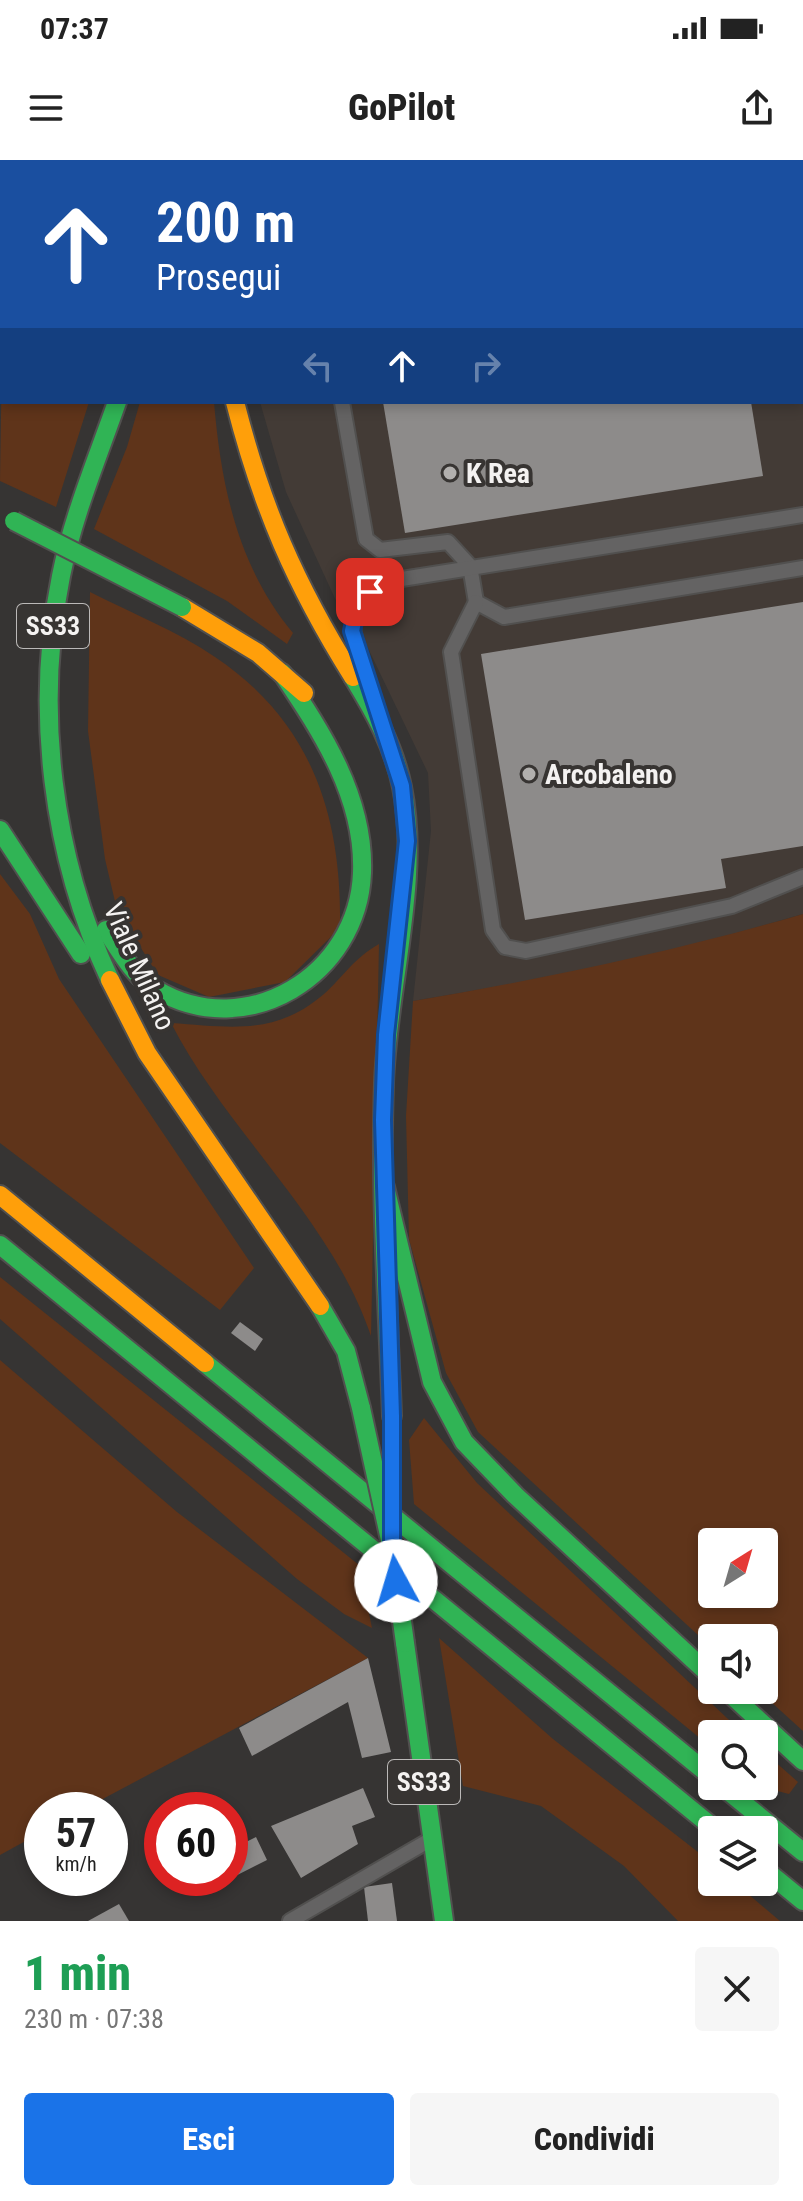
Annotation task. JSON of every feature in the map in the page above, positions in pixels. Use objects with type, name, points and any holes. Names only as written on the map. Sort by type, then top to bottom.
[{"type":"main road","name":"Viale Milano","points":[[116,404],[79,509],[53,618],[50,734],[60,824],[94,944],[134,1031],[325,1313],[346,1351],[392,1549],[444,1921]]},
{"type":"main road","points":[[236,404],[261,494],[294,579],[381,729],[395,760],[406,815],[405,866],[386,1035],[385,1187],[392,1424]]},
{"type":"main road","points":[[7,517],[182,607],[234,638],[282,673],[322,711],[360,768]]},
{"type":"main road","points":[[68,859],[104,928],[124,956],[155,989],[175,1000],[205,1009],[240,1010],[276,1002],[311,982],[349,933],[361,893],[360,846],[353,804],[335,755],[282,673]]},
{"type":"main road","points":[[0,830],[134,1031]]},
{"type":"main road","points":[[388,844],[395,885],[396,941]]},
{"type":"main road","points":[[385,1187],[432,1382],[464,1442],[515,1495],[698,1664]]},
{"type":"main road","points":[[0,1195],[698,1766]]},
{"type":"main road","points":[[0,1245],[699,1816]]},
{"type":"main road","name":"Viale Milano","points":[[392,1461],[392,1549]]},
{"type":"main road","points":[[741,1704],[803,1761]]},
{"type":"main road","points":[[739,1800],[803,1852]]},
{"type":"main road","points":[[778,1880],[803,1901]]},
{"type":"lane","points":[[342,404],[366,539],[380,550],[448,542],[470,566],[476,602],[451,652],[493,930],[505,947],[526,951],[732,906],[803,877]]},
{"type":"lane","points":[[381,729],[352,631],[358,603],[383,582],[803,515]]},
{"type":"lane","points":[[476,602],[504,617],[803,568]]},
{"type":"lane","points":[[290,1921],[432,1838]]},
{"type":"shaded area","points":[[1,404],[88,404],[56,507],[0,481]]},
{"type":"shaded area","points":[[139,404],[214,404],[222,464],[236,524],[258,581],[293,633],[287,644],[227,601],[94,529],[127,447]]},
{"type":"shaded area","points":[[261,404],[803,404],[803,914],[685,948],[559,976],[413,1001],[431,831],[428,773],[366,644],[338,605],[286,492]]},
{"type":"shaded area","points":[[90,592],[185,639],[215,657],[248,683],[276,711],[298,742],[315,775],[335,848],[340,928],[285,982],[209,997],[158,975],[117,910],[105,859],[88,731]]},
{"type":"shaded area","points":[[0,874],[30,914],[59,979],[254,1268],[220,1310],[0,1143]]},
{"type":"shaded area","points":[[803,914],[803,1731],[773,1704],[778,1704],[778,1624],[698,1624],[698,1635],[478,1432],[446,1373],[409,1239],[406,1116],[413,1001],[610,963]]},
{"type":"shaded area","points":[[379,944],[371,1336],[353,1293],[331,1253],[220,1101],[171,1023],[233,1027],[270,1023],[288,1017],[324,994],[356,961]]},
{"type":"shaded area","points":[[0,1277],[359,1565],[372,1628],[344,1614],[297,1579],[0,1319]]},
{"type":"shaded area","points":[[0,1360],[177,1512],[368,1658],[116,1792],[24,1792],[24,1842],[0,1855]]},
{"type":"shaded area","points":[[424,1418],[477,1483],[698,1691],[698,1704],[712,1704],[729,1720],[698,1720],[698,1737],[414,1504],[409,1440]]},
{"type":"shaded area","points":[[439,1638],[553,1739],[698,1852],[698,1896],[751,1896],[780,1921],[678,1921],[624,1866],[541,1806],[463,1786]]},
{"type":"shaded area","points":[[778,1764],[798,1782],[789,1794],[778,1791]]},
{"type":"building","points":[[383,404],[751,404],[763,476],[405,533]]},
{"type":"building","points":[[803,602],[803,846],[721,859],[726,888],[525,920],[481,654]]},
{"type":"building","points":[[240,1322],[263,1339],[255,1351],[231,1333]]},
{"type":"building","points":[[368,1658],[391,1752],[362,1758],[348,1702],[252,1756],[239,1728]]},
{"type":"building","points":[[363,1788],[375,1817],[352,1826],[358,1844],[301,1878],[271,1826]]},
{"type":"building","points":[[256,1837],[267,1860],[248,1870],[248,1841]]},
{"type":"building","points":[[392,1883],[397,1921],[368,1921],[364,1887]]},
{"type":"building","points":[[119,1904],[129,1921],[88,1921]]},
{"type":"traffic: fast","points":[[110,980],[90,933],[62,833],[49,730],[49,678],[53,627],[66,554],[116,404]]},
{"type":"traffic: fast","points":[[14,521],[182,607]]},
{"type":"traffic: fast","points":[[106,930],[134,971],[149,985],[191,1004],[226,1008],[260,1003],[292,990],[319,969],[341,942],[356,909],[362,873],[356,818],[349,792],[326,742],[282,673]]},
{"type":"traffic: fast","points":[[353,677],[389,744],[402,787],[407,823],[405,896],[384,1083],[384,1208],[392,1416]]},
{"type":"traffic: fast","points":[[0,830],[81,954]]},
{"type":"traffic: fast","points":[[385,1187],[432,1382],[464,1442],[515,1495],[698,1664]]},
{"type":"traffic: fast","points":[[0,1245],[699,1816]]},
{"type":"traffic: fast","points":[[320,1306],[346,1351],[361,1408]]},
{"type":"traffic: fast","points":[[205,1363],[698,1766]]},
{"type":"traffic: fast","points":[[361,1408],[392,1549],[405,1643]]},
{"type":"traffic: fast","points":[[405,1643],[444,1921]]},
{"type":"traffic: fast","points":[[741,1704],[803,1761]]},
{"type":"traffic: fast","points":[[739,1800],[803,1852]]},
{"type":"traffic: fast","points":[[778,1880],[803,1901]]},
{"type":"traffic: slow","points":[[236,404],[257,477],[282,544],[314,610],[353,677]]},
{"type":"traffic: slow","points":[[182,607],[258,653],[304,693]]},
{"type":"traffic: slow","points":[[110,980],[147,1053],[320,1306]]},
{"type":"traffic: slow","points":[[0,1195],[205,1363]]},
{"type":"place","name":"K Rea","points":[[450,473]]},
{"type":"place","name":"Arcobaleno","points":[[529,774]]},
{"type":"route","points":[[370,592],[358,603],[352,631],[381,729],[395,760],[402,786],[407,841],[386,1035],[383,1120],[392,1416],[392,1549],[396,1581]]}]
